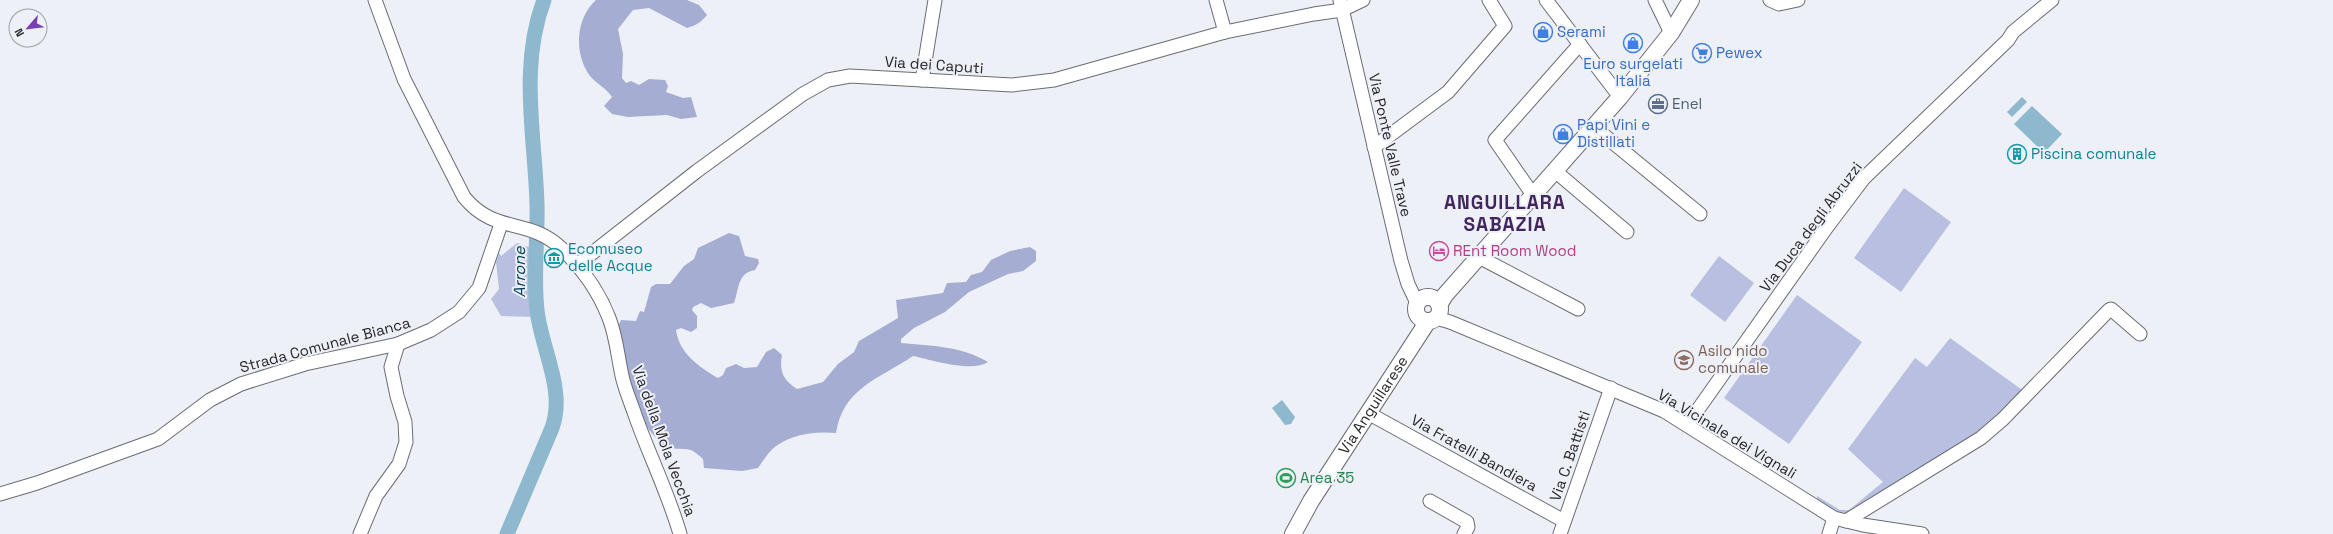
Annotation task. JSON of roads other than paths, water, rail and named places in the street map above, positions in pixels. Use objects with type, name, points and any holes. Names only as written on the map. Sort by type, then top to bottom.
[{"type":"main road","name":"Via Anguillarese","points":[[1293,534],[1311,501],[1417,338],[1431,307],[1479,257],[1620,97],[1670,33],[1691,0]]},
{"type":"street","name":"Via della Mola Vecchia","points":[[375,0],[404,79],[458,186],[473,208],[501,224],[537,232],[560,248],[577,265],[609,317],[626,388],[670,499],[680,534]]},
{"type":"street","points":[[922,80],[935,0]]},
{"type":"street","points":[[1216,0],[1224,32]]},
{"type":"street","name":"Via dei Caputi","points":[[577,265],[697,171],[803,94],[828,80],[850,76],[1012,85],[1054,80],[1224,32],[1314,14],[1362,0]]},
{"type":"street","points":[[1374,147],[1448,92],[1505,26],[1489,0]]},
{"type":"street","points":[[1546,0],[1620,97]]},
{"type":"street","points":[[1655,0],[1670,33]]},
{"type":"street","points":[[1770,0],[1779,4],[1798,0]]},
{"type":"street","name":"Via Duca degli Abruzzi","points":[[1687,425],[1827,227],[1864,178],[2013,32],[2052,0]]},
{"type":"street","name":"Via Ponte Valle Trave","points":[[1341,5],[1401,262],[1431,307]]},
{"type":"street","points":[[1533,195],[1495,140],[1580,44]]},
{"type":"street","points":[[1594,127],[1700,214]]},
{"type":"street","points":[[1555,171],[1628,232]]},
{"type":"street","name":"Strada Comunale Bianca","points":[[0,494],[37,483],[158,439],[210,400],[241,384],[305,364],[398,344],[437,327],[468,303],[482,282],[501,224]]},
{"type":"street","points":[[1479,257],[1578,309]]},
{"type":"street","name":"Via Vicinale dei Vignali","points":[[1431,307],[1664,411],[1840,519],[1922,534]]},
{"type":"street","points":[[1829,534],[1840,519],[1981,438],[2003,419],[2109,310],[2111,309],[2140,334]]},
{"type":"street","points":[[360,534],[376,496],[399,464],[406,442],[405,422],[392,372],[392,359],[398,344]]},
{"type":"street","name":"Via C. Battisti","points":[[1560,534],[1611,388]]},
{"type":"street","name":"Via Fratelli Bandiera","points":[[1368,413],[1564,521]]},
{"type":"street","points":[[1430,502],[1467,522],[1468,527],[1464,534]]},
{"type":"waterway","name":"Arrone","points":[[507,534],[552,428],[556,414],[554,384],[539,324],[535,284],[537,204],[530,101],[530,76],[536,25],[544,0]]},
{"type":"place","name":"Serami","points":[[1543,32]]},
{"type":"place","name":"Euro surgelati Italia","points":[[1633,43]]},
{"type":"place","name":"Pewex","points":[[1702,53]]},
{"type":"place","name":"Enel","points":[[1658,104]]},
{"type":"place","name":"Papi Vini e Distillati","points":[[1563,134]]},
{"type":"place","name":"Piscina comunale","points":[[2017,154]]},
{"type":"place","name":"REnt Room Wood","points":[[1439,251]]},
{"type":"place","name":"Ecomuseo delle Acque","points":[[554,258]]},
{"type":"place","name":"Asilo nido comunale","points":[[1684,360]]},
{"type":"place","name":"Area 35","points":[[1286,478]]},
{"type":"district","name":"ANGUILLARA SABAZIA","points":[[1505,213]]}]
